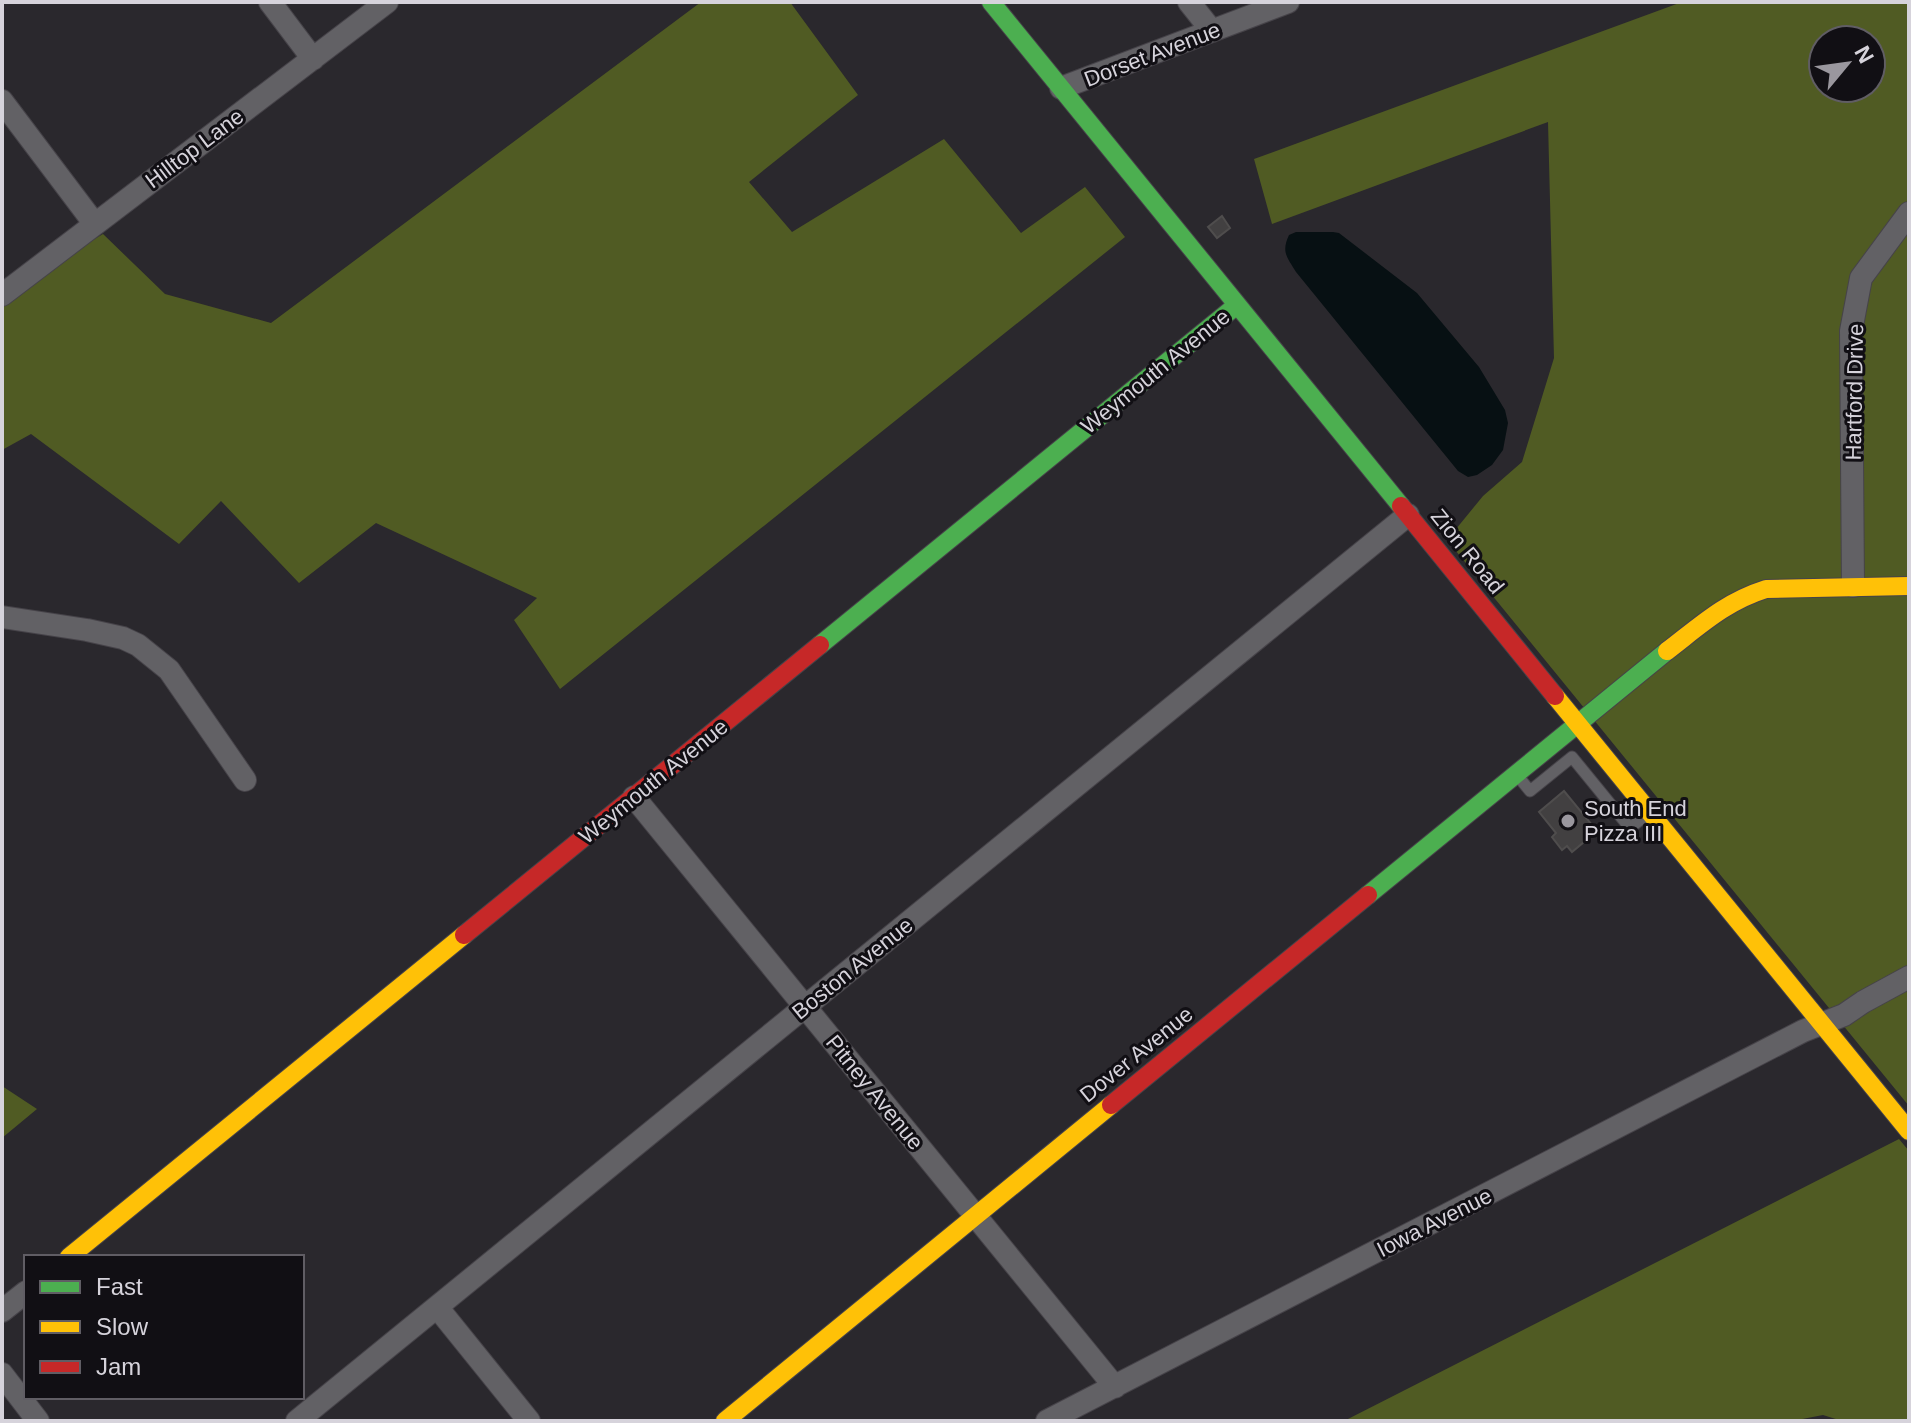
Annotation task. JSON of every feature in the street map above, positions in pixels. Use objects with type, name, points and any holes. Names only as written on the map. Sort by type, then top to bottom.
[{"type":"street","points":[[270,2],[313,59]]},
{"type":"street","name":"Hilltop Lane","points":[[2,295],[387,2]]},
{"type":"street","name":"Zion Road","points":[[991,2],[1909,1131]]},
{"type":"street","points":[[1189,2],[1212,31]]},
{"type":"street","name":"Dorset Avenue","points":[[1061,88],[1288,2]]},
{"type":"street","points":[[2,101],[94,223]]},
{"type":"street","name":"Hartford Drive","points":[[1853,586],[1851,331],[1861,278],[1909,213]]},
{"type":"street","name":"Weymouth Avenue","points":[[71,1255],[1237,305]]},
{"type":"street","name":"Boston Avenue","points":[[297,1421],[1408,515]]},
{"type":"street","name":"Dover Avenue","points":[[725,1421],[1722,608],[1766,589],[1909,586]]},
{"type":"street","points":[[2,617],[123,638],[147,651],[175,677],[245,780]]},
{"type":"street","name":"Pitney Avenue","points":[[634,797],[1115,1387]]},
{"type":"street","points":[[1822,1024],[1844,1015],[1909,977]]},
{"type":"street","name":"Iowa Avenue","points":[[1047,1421],[1803,1031],[1822,1024]]},
{"type":"street","points":[[2,1311],[24,1294]]},
{"type":"street","points":[[437,1307],[529,1421]]},
{"type":"street","points":[[2,1374],[38,1421]]},
{"type":"lane","points":[[1578,764],[1597,748]]},
{"type":"lane","points":[[1517,774],[1530,791],[1572,757],[1630,828],[1649,812]]},
{"type":"green space","points":[[701,2],[790,2],[858,95],[749,182],[792,232],[944,139],[1021,233],[1085,187],[1125,237],[560,689],[514,620],[537,598],[376,523],[299,583],[221,501],[179,544],[31,434],[2,450],[2,297],[20,283],[103,234],[165,294],[271,323]]},
{"type":"green space","points":[[1682,2],[1909,2],[1909,1106],[1447,540],[1483,496],[1522,462],[1554,358],[1548,122],[1272,224],[1254,159]]},
{"type":"green space","points":[[2,1086],[37,1109],[2,1138]]},
{"type":"green space","points":[[1899,1139],[1909,1151],[1909,1421],[1842,1421],[1823,1415],[1792,1421],[1344,1421]]},
{"type":"shaded area","points":[[1296,232],[1339,233],[1417,293],[1479,367],[1505,410],[1508,423],[1503,450],[1492,465],[1468,477],[1458,471],[1296,272],[1285,250],[1289,235]]},
{"type":"building","points":[[1222,216],[1230,228],[1217,238],[1208,227]]},
{"type":"building","name":"South End Pizza III","points":[[1564,791],[1597,831],[1572,852],[1567,846],[1562,850],[1552,837],[1556,833],[1539,812]]},
{"type":"traffic: fast","points":[[991,2],[1401,506]]},
{"type":"traffic: fast","points":[[820,645],[1237,305]]},
{"type":"traffic: fast","points":[[1368,895],[1667,651]]},
{"type":"traffic: slow","points":[[1667,651],[1726,607],[1766,589],[1909,586]]},
{"type":"traffic: slow","points":[[1555,696],[1909,1131]]},
{"type":"traffic: slow","points":[[71,1255],[464,935]]},
{"type":"traffic: slow","points":[[725,1421],[1111,1105]]},
{"type":"traffic: jam","points":[[1401,506],[1555,696]]},
{"type":"traffic: jam","points":[[464,935],[820,645]]},
{"type":"traffic: jam","points":[[1111,1105],[1368,895]]},
{"type":"place","name":"South End Pizza III","points":[[1568,821]]}]
